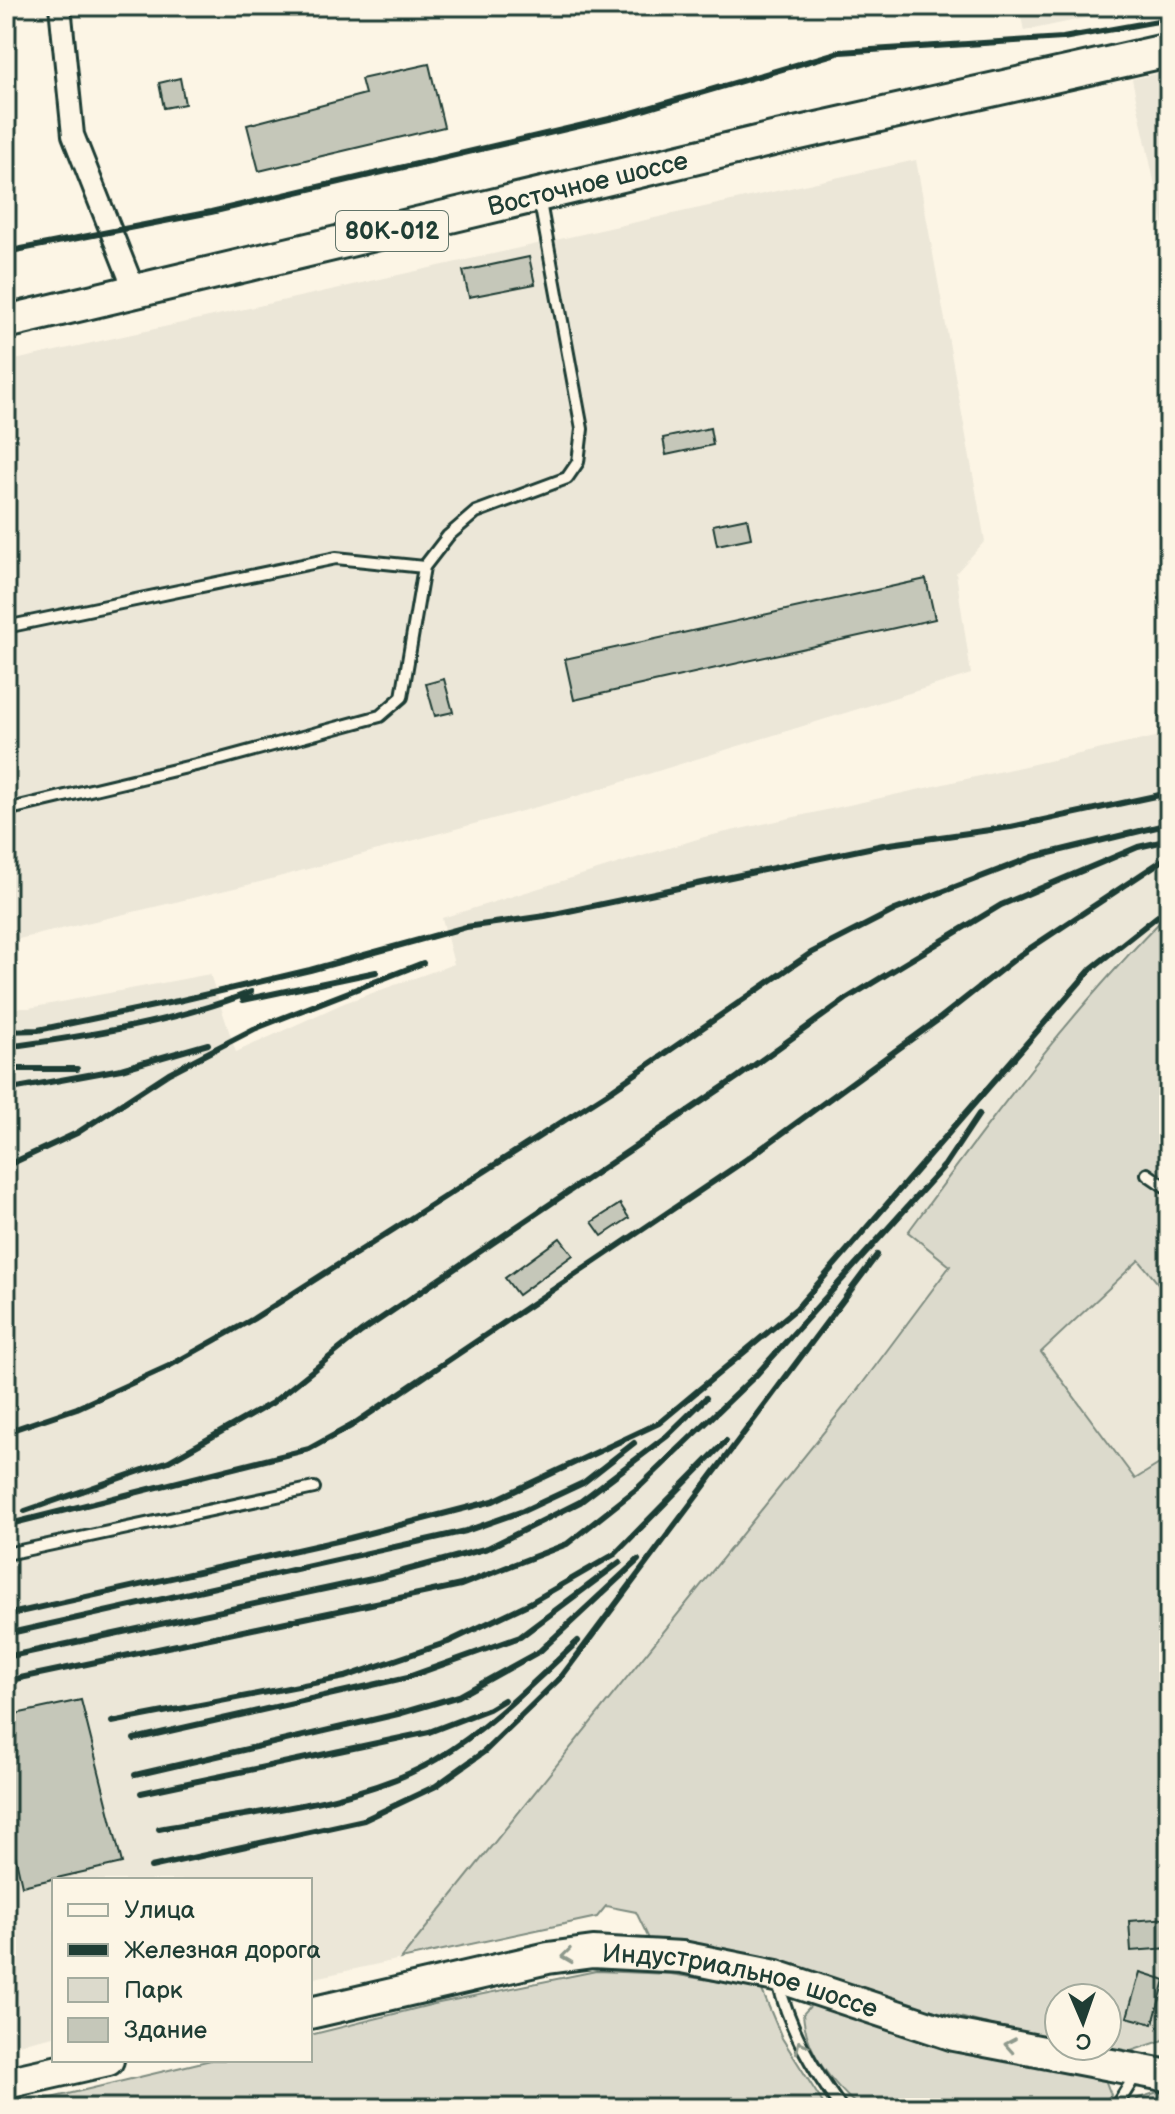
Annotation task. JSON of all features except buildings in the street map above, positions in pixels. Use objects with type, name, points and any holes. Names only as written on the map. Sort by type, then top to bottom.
[{"type":"main road","name":"Восточное шоссе","points":[[6,322],[1169,50]]},
{"type":"main road","name":"Индустриальное шоссе","points":[[312,2013],[548,1958],[593,1952],[682,1957],[776,1976],[954,2035],[1159,2073]]},
{"type":"main road","points":[[6,2083],[99,2062]]},
{"type":"street","points":[[60,6],[73,135],[135,292]]},
{"type":"lane","points":[[6,810],[221,759],[380,716],[402,697],[424,567],[448,536],[476,512],[567,478],[578,462],[582,429],[538,196]]},
{"type":"lane","points":[[6,627],[336,558],[424,567]]},
{"type":"lane","points":[[1147,1174],[1169,1189]]},
{"type":"lane","points":[[6,1554],[314,1488]]},
{"type":"lane","points":[[776,1976],[787,2017],[812,2068],[841,2108]]},
{"type":"lane","points":[[1115,2108],[1159,2073]]},
{"type":"shaded area","points":[[1019,6],[1143,6],[1024,31]]},
{"type":"shaded area","points":[[1169,71],[1169,250],[1132,79]]},
{"type":"shaded area","points":[[916,160],[985,541],[956,573],[971,674],[577,796],[260,882],[6,942],[6,362]]},
{"type":"shaded area","points":[[1169,734],[1169,913],[1121,960],[1024,1075],[908,1232],[950,1266],[856,1392],[401,1959],[312,1979],[312,1878],[52,1878],[52,2036],[6,2047],[6,1008],[29,1008],[210,974],[236,1052],[344,1003],[454,964],[442,918],[704,837]]},
{"type":"shaded area","points":[[1139,1259],[1169,1297],[1169,1458],[1135,1479],[1041,1352]]},
{"type":"green space","points":[[1169,913],[1169,1297],[1139,1260],[1041,1352],[1135,1479],[1169,1458],[1169,2029],[1164,2040],[1123,2054],[1123,1982],[1043,1982],[1043,2038],[649,1939],[636,1912],[606,1906],[597,1917],[401,1959],[856,1392],[950,1266],[908,1232],[1065,1027]]},
{"type":"green space","points":[[596,1971],[671,1974],[761,1988],[782,2038],[826,2108],[9,2108],[203,2062],[312,2062],[312,2034],[434,2004]]},
{"type":"green space","points":[[813,2003],[1104,2077],[1111,2095],[1098,2108],[860,2108],[822,2066],[809,2042],[803,2014]]},
{"type":"green space","points":[[1158,2092],[1169,2094],[1169,2108],[1129,2108],[1139,2098]]},
{"type":"railway","points":[[6,252],[211,212],[622,116],[840,52],[1063,38],[1169,19]]},
{"type":"railway","points":[[6,1031],[38,1030],[178,1001],[310,970],[466,927],[545,916],[883,845],[1011,827],[1169,793]]},
{"type":"railway","points":[[1163,808],[1169,808]]},
{"type":"railway","points":[[6,1432],[77,1408],[169,1366],[253,1319],[612,1090],[811,953],[895,910],[1033,857],[1169,824]]},
{"type":"railway","points":[[25,1511],[169,1461],[272,1403],[361,1332],[738,1077],[846,999],[1001,905],[1138,847],[1169,840]]},
{"type":"railway","points":[[6,1525],[309,1449],[351,1426],[747,1159],[939,1019],[1020,955],[1169,856]]},
{"type":"railway","points":[[6,1615],[350,1538],[493,1501],[659,1423],[797,1308],[1092,968],[1169,907]]},
{"type":"railway","points":[[6,1166],[77,1133],[169,1073],[254,1029],[423,963]]},
{"type":"railway","points":[[243,1000],[376,972]]},
{"type":"railway","points":[[6,1047],[130,1027],[192,1012],[251,992]]},
{"type":"railway","points":[[6,1090],[121,1069],[208,1044]]},
{"type":"railway","points":[[6,1069],[77,1069]]},
{"type":"railway","points":[[6,1681],[461,1585],[567,1544],[638,1488],[757,1374],[945,1165],[979,1114]]},
{"type":"railway","points":[[151,1867],[364,1820],[436,1786],[485,1751],[562,1676],[877,1255]]},
{"type":"railway","points":[[6,1657],[381,1577],[488,1548],[580,1502],[667,1436],[706,1398]]},
{"type":"railway","points":[[112,1722],[345,1677],[448,1642],[530,1603],[615,1554],[726,1441]]},
{"type":"railway","points":[[6,1634],[466,1531],[523,1511],[583,1483],[634,1443]]},
{"type":"railway","points":[[135,1775],[398,1714],[459,1696],[540,1651],[638,1560]]},
{"type":"railway","points":[[134,1739],[408,1677],[520,1637],[620,1562]]},
{"type":"railway","points":[[159,1829],[339,1797],[407,1774],[437,1759],[475,1733],[578,1641]]},
{"type":"railway","points":[[141,1793],[429,1732],[504,1700]]}]
